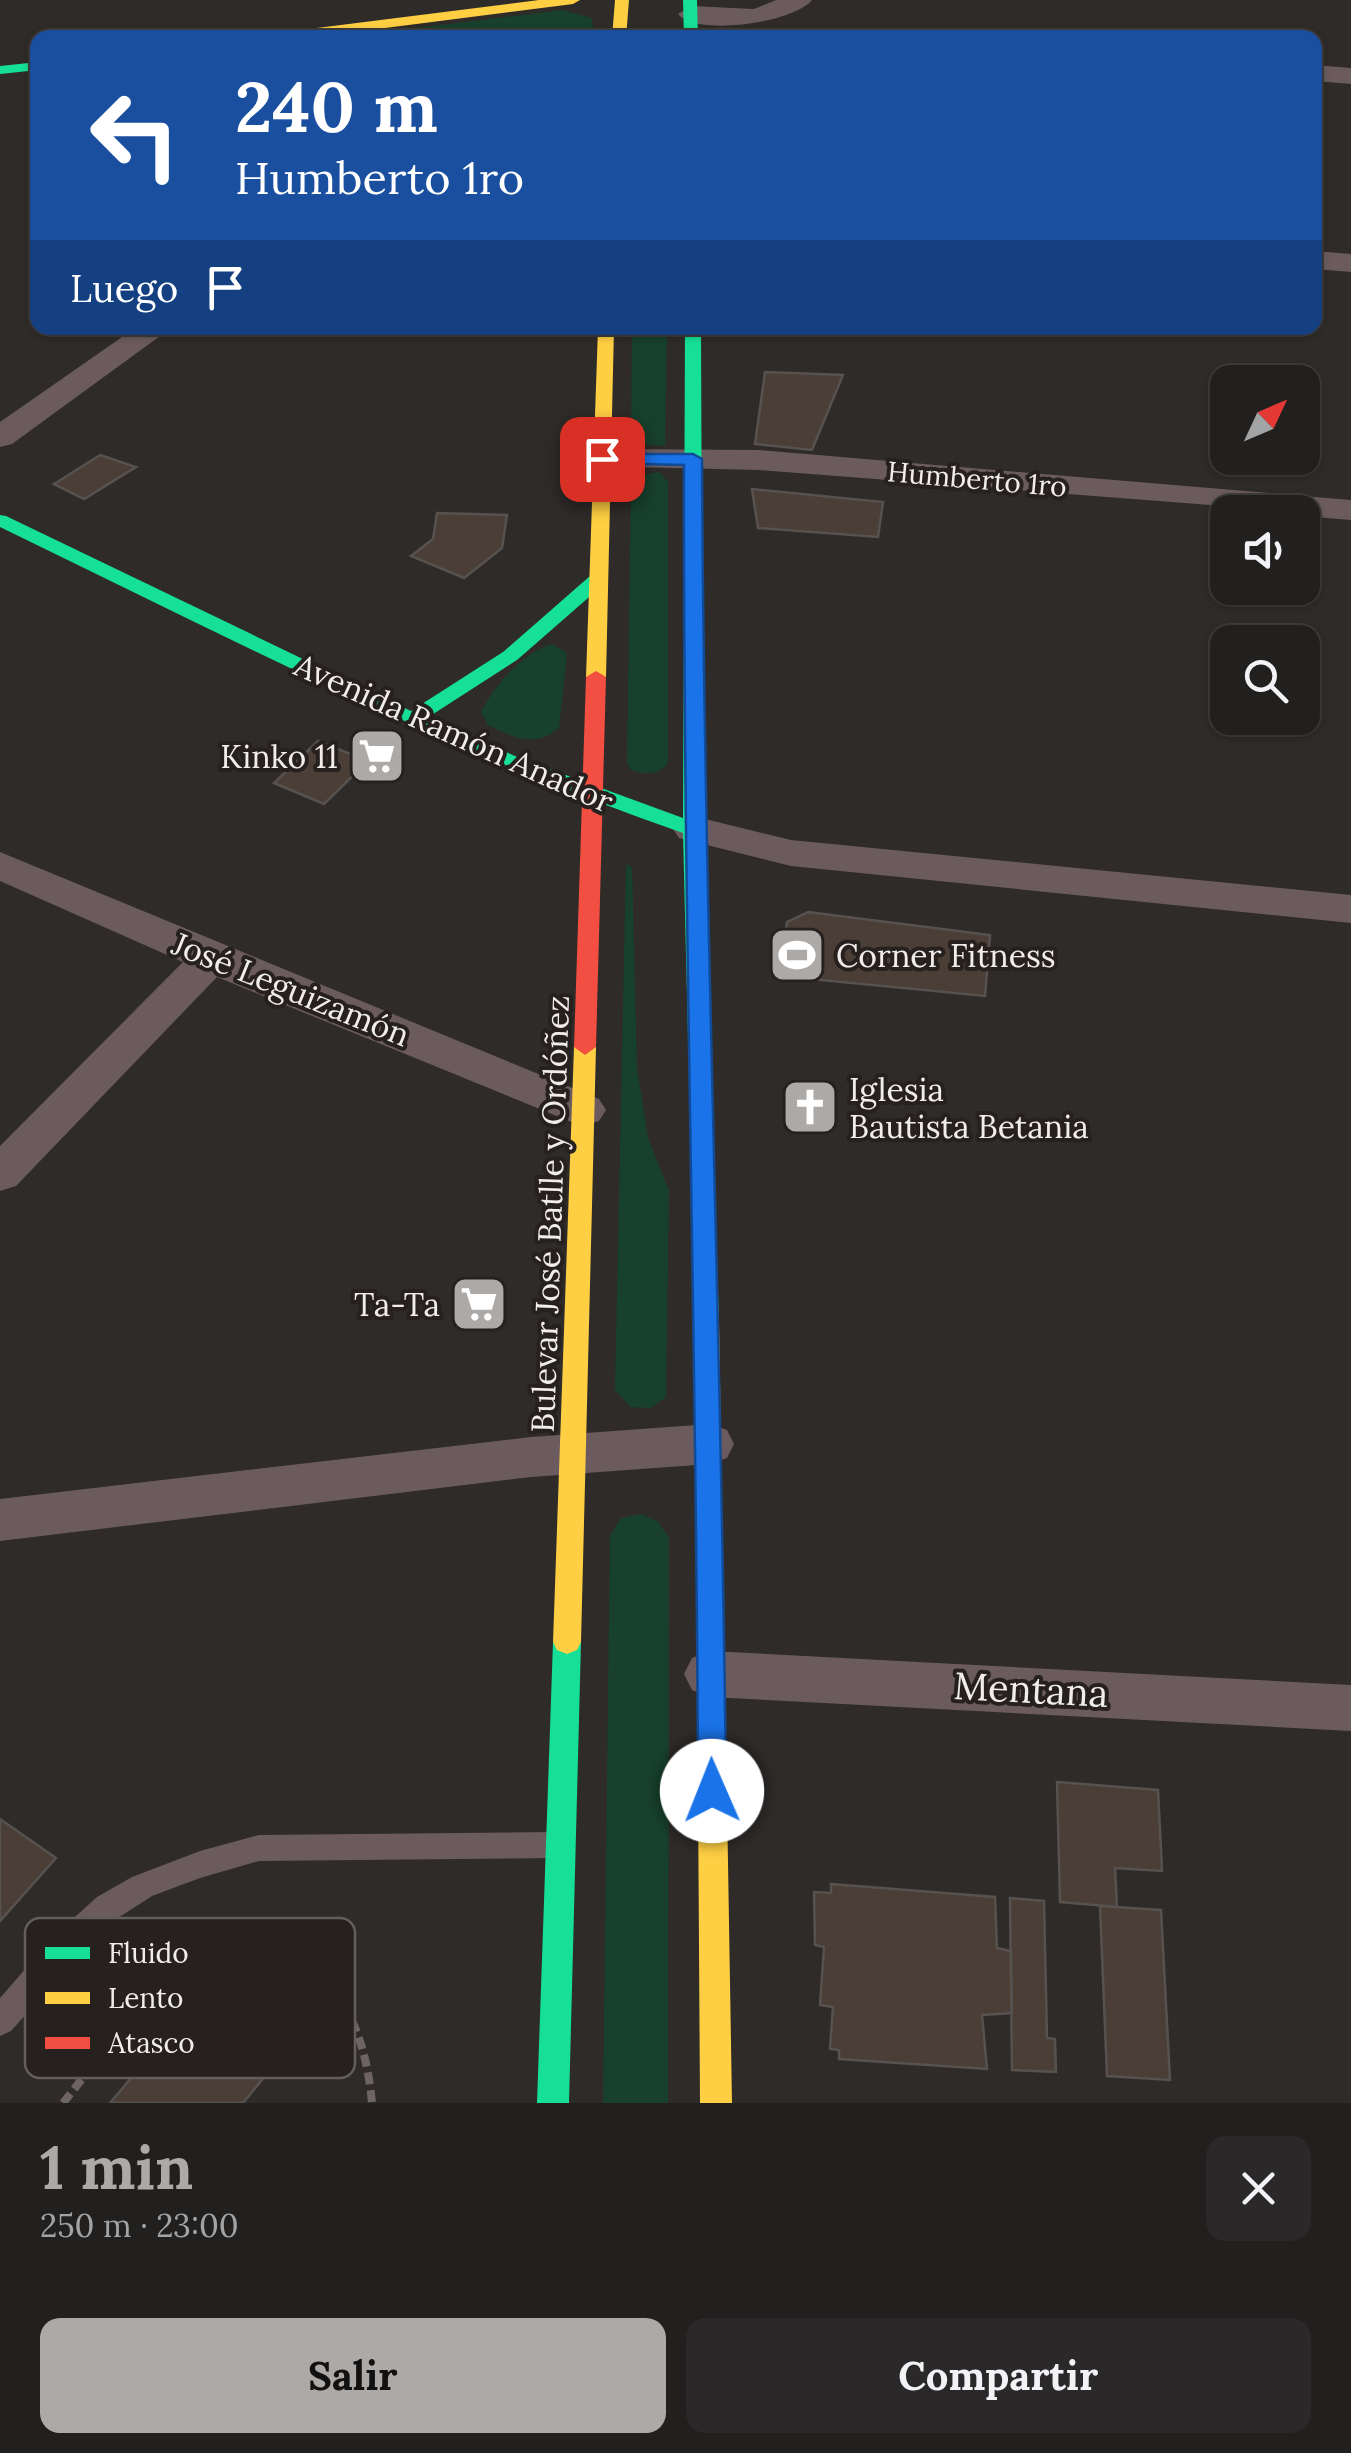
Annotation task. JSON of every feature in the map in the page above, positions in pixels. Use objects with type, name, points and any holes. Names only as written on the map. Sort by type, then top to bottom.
[{"type":"main road","points":[[333,30],[573,0]]},
{"type":"main road","points":[[620,30],[622,0]]},
{"type":"main road","points":[[0,70],[30,67]]},
{"type":"main road","name":"Bulevar José Batlle y Ordóñez","points":[[554,2103],[606,335]]},
{"type":"main road","points":[[693,335],[694,829],[710,1444],[716,2103]]},
{"type":"main road","name":"Avenida Ramón Anador","points":[[0,520],[412,719],[595,801],[694,829]]},
{"type":"main road","points":[[412,719],[503,663],[556,624],[597,580]]},
{"type":"street","points":[[763,30],[799,0]]},
{"type":"street","points":[[691,17],[752,30]]},
{"type":"street","points":[[1322,74],[1351,76]]},
{"type":"street","points":[[1322,261],[1351,263]]},
{"type":"street","points":[[0,437],[144,335]]},
{"type":"street","name":"Humberto 1ro","points":[[602,459],[759,460],[1351,510]]},
{"type":"street","name":"Avenida Ramón Anador","points":[[694,829],[791,853],[1351,909]]},
{"type":"street","name":"José Leguizamón","points":[[0,865],[212,958],[584,1110]]},
{"type":"street","points":[[0,1174],[212,958]]},
{"type":"street","points":[[0,1520],[576,1454],[710,1444]]},
{"type":"street","name":"Mentana","points":[[710,1674],[1351,1708]]},
{"type":"lane","points":[[95,1918],[104,1908],[180,1871],[259,1848],[562,1845]]},
{"type":"lane","points":[[0,2021],[25,1994]]},
{"type":"path","points":[[355,2027],[363,2042],[372,2103]]},
{"type":"path","points":[[63,2103],[85,2078]]},
{"type":"green space","points":[[562,10],[592,18],[593,30],[399,30]]},
{"type":"green space","points":[[632,335],[667,335],[665,446],[631,444]]},
{"type":"green space","points":[[659,472],[668,482],[668,763],[660,770],[645,773],[630,769],[627,762],[631,483],[639,476]]},
{"type":"green space","points":[[552,644],[567,653],[559,728],[542,738],[524,739],[488,725],[481,712],[494,691],[521,662]]},
{"type":"green space","points":[[626,864],[632,867],[637,1068],[648,1138],[669,1191],[666,1397],[651,1408],[631,1407],[615,1390]]},
{"type":"green space","points":[[641,1514],[657,1521],[669,1537],[668,2103],[603,2103],[610,1536],[621,1518]]},
{"type":"building","points":[[765,372],[843,375],[812,450],[755,444]]},
{"type":"building","points":[[100,455],[136,467],[84,499],[54,484]]},
{"type":"building","points":[[752,489],[883,502],[878,537],[758,528]]},
{"type":"building","points":[[437,513],[507,515],[502,548],[464,578],[411,556],[433,539]]},
{"type":"building","points":[[318,741],[368,761],[324,804],[274,783]]},
{"type":"building","points":[[808,912],[990,935],[985,996],[779,976],[787,922]]},
{"type":"building","points":[[1057,1782],[1158,1790],[1162,1871],[1115,1868],[1117,1907],[1060,1902]]},
{"type":"building","points":[[0,1819],[56,1858],[0,1921]]},
{"type":"building","points":[[831,1884],[995,1897],[997,1948],[1011,1951],[1012,2013],[982,2015],[987,2069],[839,2059],[839,2050],[830,2049],[833,2007],[820,2005],[824,1947],[815,1945],[814,1892],[831,1893]]},
{"type":"building","points":[[1010,1898],[1044,1901],[1047,2038],[1055,2039],[1056,2072],[1012,2070]]},
{"type":"building","points":[[1100,1906],[1161,1910],[1170,2080],[1107,2076]]},
{"type":"building","points":[[131,2078],[263,2078],[243,2103],[110,2103]]},
{"type":"traffic: fast","points":[[690,0],[691,30]]},
{"type":"traffic: fast","points":[[0,70],[30,67]]},
{"type":"traffic: fast","points":[[693,335],[693,829],[707,1322]]},
{"type":"traffic: fast","points":[[0,520],[427,726],[514,764],[693,829]]},
{"type":"traffic: fast","points":[[412,719],[510,656],[597,580]]},
{"type":"traffic: fast","points":[[553,2103],[567,1642]]},
{"type":"traffic: slow","points":[[333,30],[573,0]]},
{"type":"traffic: slow","points":[[620,30],[622,0]]},
{"type":"traffic: slow","points":[[596,677],[606,335]]},
{"type":"traffic: slow","points":[[567,1642],[585,1047]]},
{"type":"traffic: slow","points":[[707,1322],[716,2103]]},
{"type":"traffic: jam","points":[[585,1047],[596,677]]},
{"type":"place","name":"Kinko 11","points":[[377,756]]},
{"type":"place","name":"Corner Fitness","points":[[797,955]]},
{"type":"place","name":"Iglesia Bautista Betania","points":[[810,1107]]},
{"type":"place","name":"Ta-Ta","points":[[479,1304]]},
{"type":"route","points":[[602,459],[693,459],[694,829],[710,1444],[712,1791]]}]
